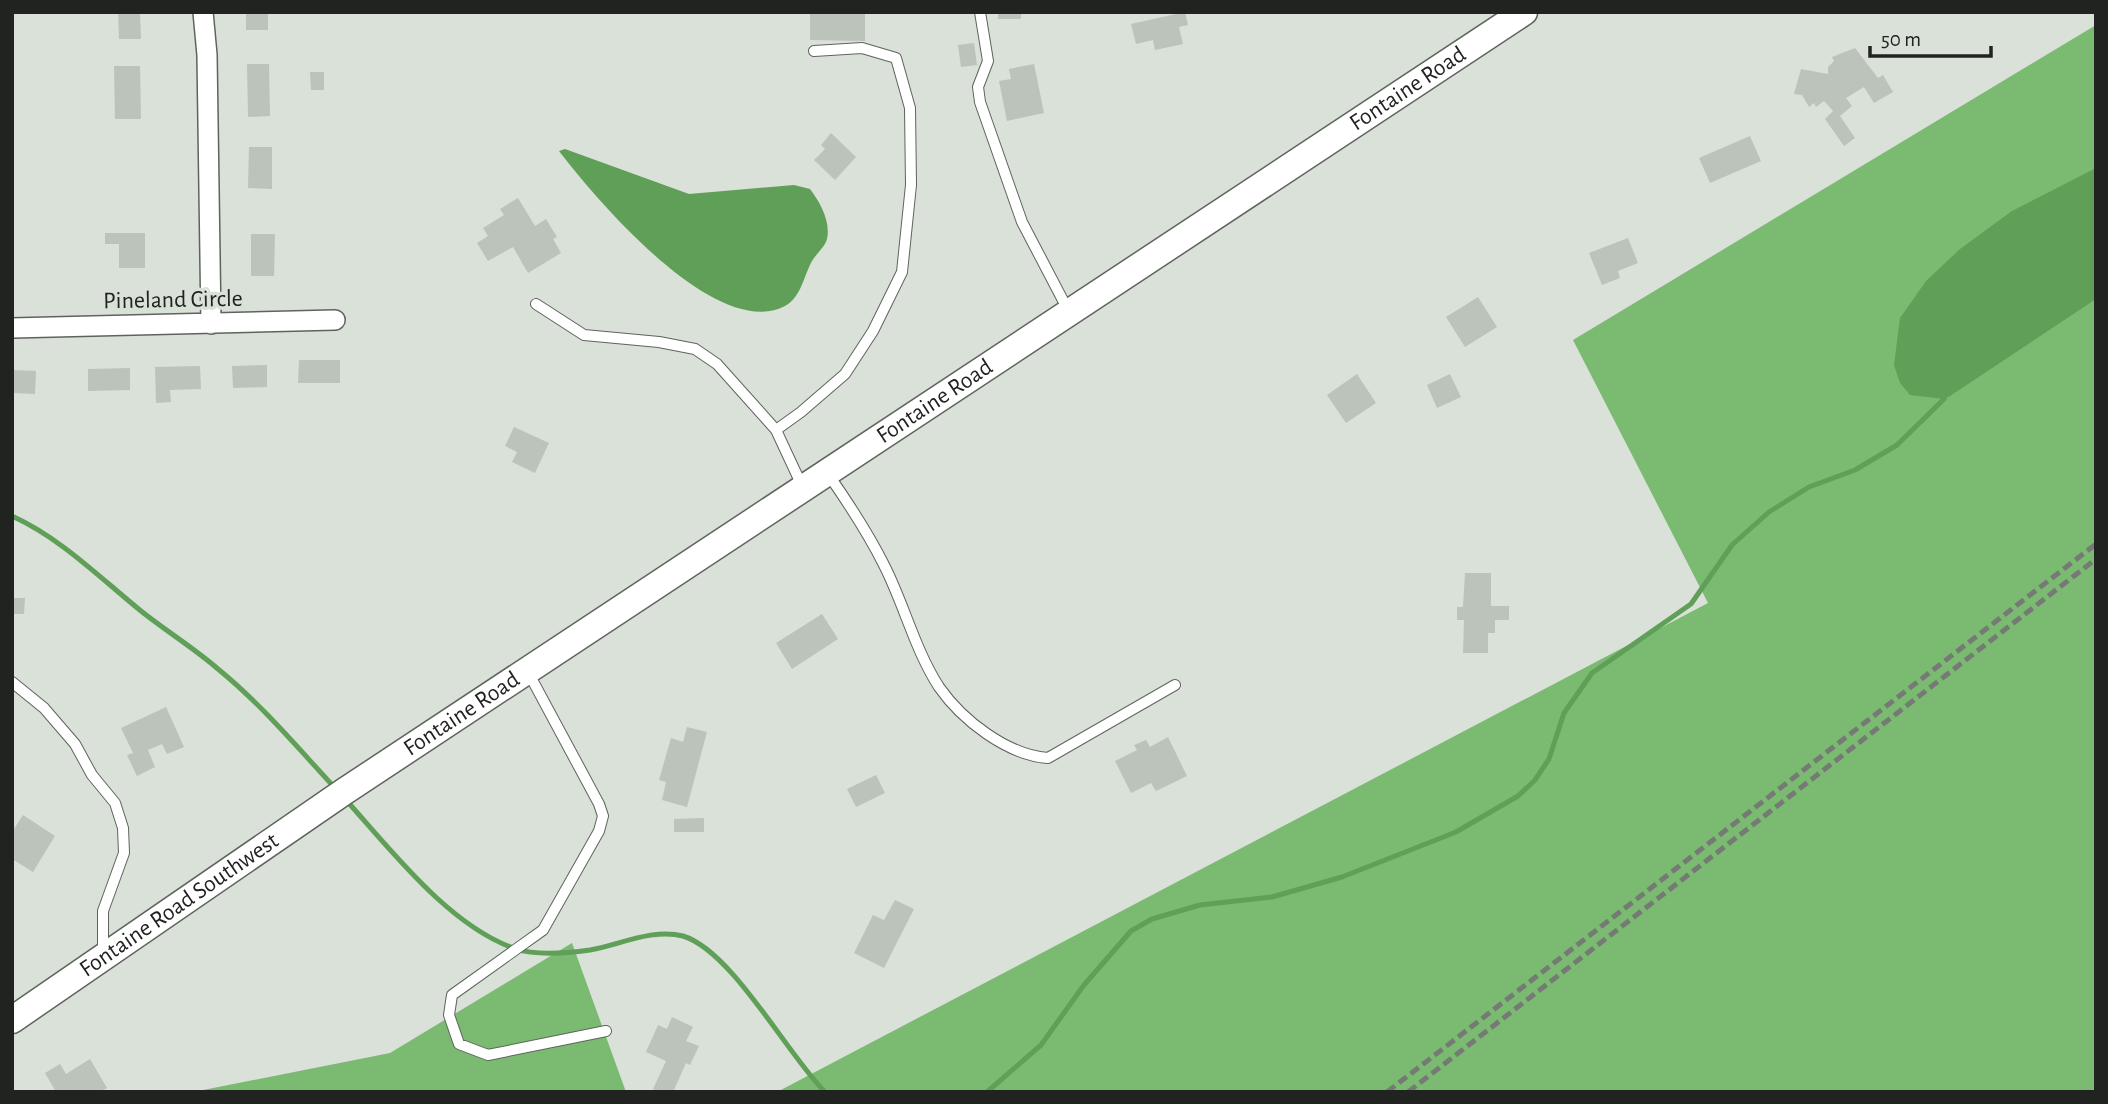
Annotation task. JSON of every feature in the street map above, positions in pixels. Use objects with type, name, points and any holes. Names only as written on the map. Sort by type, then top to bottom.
[{"type":"main road","name":"Fontaine Road","points":[[345,791],[1524,12]]},
{"type":"main road","name":"Fontaine Road Southwest","points":[[12,1020],[103,960],[345,791]]},
{"type":"street","points":[[203,12],[207,55],[211,324]]},
{"type":"street","name":"Pineland Circle","points":[[12,328],[335,320]]},
{"type":"lane","points":[[980,12],[988,61],[978,88],[980,102],[1022,222],[1070,314]]},
{"type":"lane","points":[[776,429],[801,412],[845,373],[873,331],[902,272],[911,185],[910,108],[896,58],[862,48],[814,51]]},
{"type":"lane","points":[[537,304],[584,335],[659,342],[695,349],[717,364],[776,429],[804,490]]},
{"type":"lane","points":[[828,474],[874,546],[939,687],[960,710],[996,740],[1033,757],[1048,758],[1175,685]]},
{"type":"lane","points":[[527,671],[603,816],[599,831],[543,930],[452,995],[450,1015],[459,1044],[488,1055],[606,1031]]},
{"type":"lane","points":[[12,682],[44,708],[67,735],[92,775],[115,803],[123,828],[124,853],[103,911],[103,960]]},
{"type":"shaded area","points":[[2096,25],[2096,1092],[777,1092],[1708,603],[1573,340]]},
{"type":"shaded area","points":[[565,149],[689,194],[794,185],[810,189],[826,219],[827,239],[812,261],[795,298],[785,306],[757,312],[726,304],[693,285],[660,260],[628,230],[559,151]]},
{"type":"shaded area","points":[[2096,168],[2096,299],[1950,396],[1944,399],[1910,395],[1900,383],[1894,365],[1900,318],[1926,281],[1960,249],[2012,211]]},
{"type":"shaded area","points":[[572,943],[626,1092],[193,1092],[390,1053]]},
{"type":"building","points":[[118,12],[140,12],[141,39],[119,39]]},
{"type":"building","points":[[246,12],[268,12],[268,30],[246,30]]},
{"type":"building","points":[[810,12],[865,12],[865,41],[810,40]]},
{"type":"building","points":[[998,12],[1021,12],[1021,19],[998,19]]},
{"type":"building","points":[[1185,12],[1188,25],[1179,27],[1183,44],[1155,50],[1153,40],[1136,44],[1131,24]]},
{"type":"building","points":[[974,43],[977,65],[961,67],[958,45]]},
{"type":"building","points":[[1855,48],[1878,78],[1883,75],[1893,92],[1874,103],[1864,87],[1846,98],[1852,106],[1840,116],[1855,138],[1844,146],[1825,119],[1833,111],[1824,101],[1816,107],[1814,103],[1809,107],[1802,95],[1794,94],[1801,69],[1828,74],[1828,67],[1834,61],[1832,57]]},
{"type":"building","points":[[247,64],[269,64],[270,116],[248,117]]},
{"type":"building","points":[[1034,64],[1044,113],[1007,121],[999,81],[1011,79],[1009,69]]},
{"type":"building","points":[[114,66],[140,66],[141,119],[115,119]]},
{"type":"building","points":[[310,72],[324,72],[324,90],[311,90]]},
{"type":"building","points":[[831,133],[856,157],[835,180],[814,160],[825,149],[821,145]]},
{"type":"building","points":[[1750,136],[1761,161],[1710,183],[1699,158]]},
{"type":"building","points":[[249,147],[272,147],[272,189],[248,188]]},
{"type":"building","points":[[518,198],[535,226],[546,219],[557,237],[553,239],[561,253],[528,273],[513,247],[488,261],[477,243],[488,236],[483,228],[504,215],[500,209]]},
{"type":"building","points":[[105,233],[145,233],[145,268],[119,268],[119,244],[105,244]]},
{"type":"building","points":[[251,234],[275,234],[274,276],[251,276]]},
{"type":"building","points":[[1628,238],[1638,263],[1618,271],[1620,278],[1602,285],[1589,253]]},
{"type":"building","points":[[1478,297],[1497,327],[1465,347],[1446,317]]},
{"type":"building","points":[[299,360],[340,360],[340,383],[298,383]]},
{"type":"building","points":[[267,365],[267,387],[233,388],[232,366]]},
{"type":"building","points":[[200,366],[201,389],[170,390],[171,402],[156,403],[155,367]]},
{"type":"building","points":[[130,368],[130,390],[88,391],[88,369]]},
{"type":"building","points":[[12,370],[36,371],[35,394],[12,393]]},
{"type":"building","points":[[1357,374],[1376,403],[1346,423],[1327,395]]},
{"type":"building","points":[[1450,374],[1461,397],[1437,408],[1427,385]]},
{"type":"building","points":[[514,427],[549,443],[535,473],[512,462],[517,452],[505,446]]},
{"type":"building","points":[[1465,573],[1491,573],[1491,606],[1509,606],[1509,620],[1495,620],[1495,633],[1488,633],[1488,653],[1463,653],[1464,620],[1457,620],[1457,607],[1463,607]]},
{"type":"building","points":[[12,598],[25,598],[24,614],[12,614]]},
{"type":"building","points":[[822,614],[838,639],[792,669],[776,643]]},
{"type":"building","points":[[166,707],[184,747],[167,754],[162,744],[148,750],[155,767],[137,776],[127,755],[133,753],[121,728]]},
{"type":"building","points":[[687,727],[707,732],[687,807],[662,800],[666,782],[659,780],[671,738],[683,742]]},
{"type":"building","points":[[1168,737],[1187,776],[1156,791],[1151,783],[1131,793],[1115,761],[1137,750],[1134,745],[1146,740],[1150,747]]},
{"type":"building","points":[[876,775],[885,793],[856,807],[847,789]]},
{"type":"building","points":[[23,815],[55,836],[33,872],[12,859],[12,832]]},
{"type":"building","points":[[704,818],[704,832],[674,832],[674,819]]},
{"type":"building","points":[[895,900],[914,909],[884,968],[854,953],[873,915],[884,920]]},
{"type":"building","points":[[672,1017],[693,1027],[686,1041],[699,1046],[690,1065],[686,1063],[673,1092],[658,1092],[653,1089],[666,1061],[646,1052],[658,1025],[667,1029]]},
{"type":"building","points":[[90,1059],[107,1088],[100,1092],[56,1092],[45,1073],[60,1064],[66,1074]]},
{"type":"waterway","points":[[987,1092],[1041,1045],[1084,985],[1131,931],[1152,919],[1200,905],[1272,897],[1342,877],[1456,832],[1518,796],[1535,780],[1549,759],[1564,713],[1592,673],[1691,604],[1732,545],[1769,512],[1809,487],[1855,470],[1897,445],[1944,399]]},
{"type":"waterway","points":[[12,516],[64,547],[141,611],[234,682],[335,788]]},
{"type":"waterway","points":[[346,800],[402,863],[445,905],[492,938],[516,949],[543,953],[572,952],[660,934],[683,936],[702,945],[721,961],[739,982],[825,1092]]},
{"type":"railway","points":[[1387,1092],[2096,544]]},
{"type":"railway","points":[[1408,1092],[2096,559]]}]
